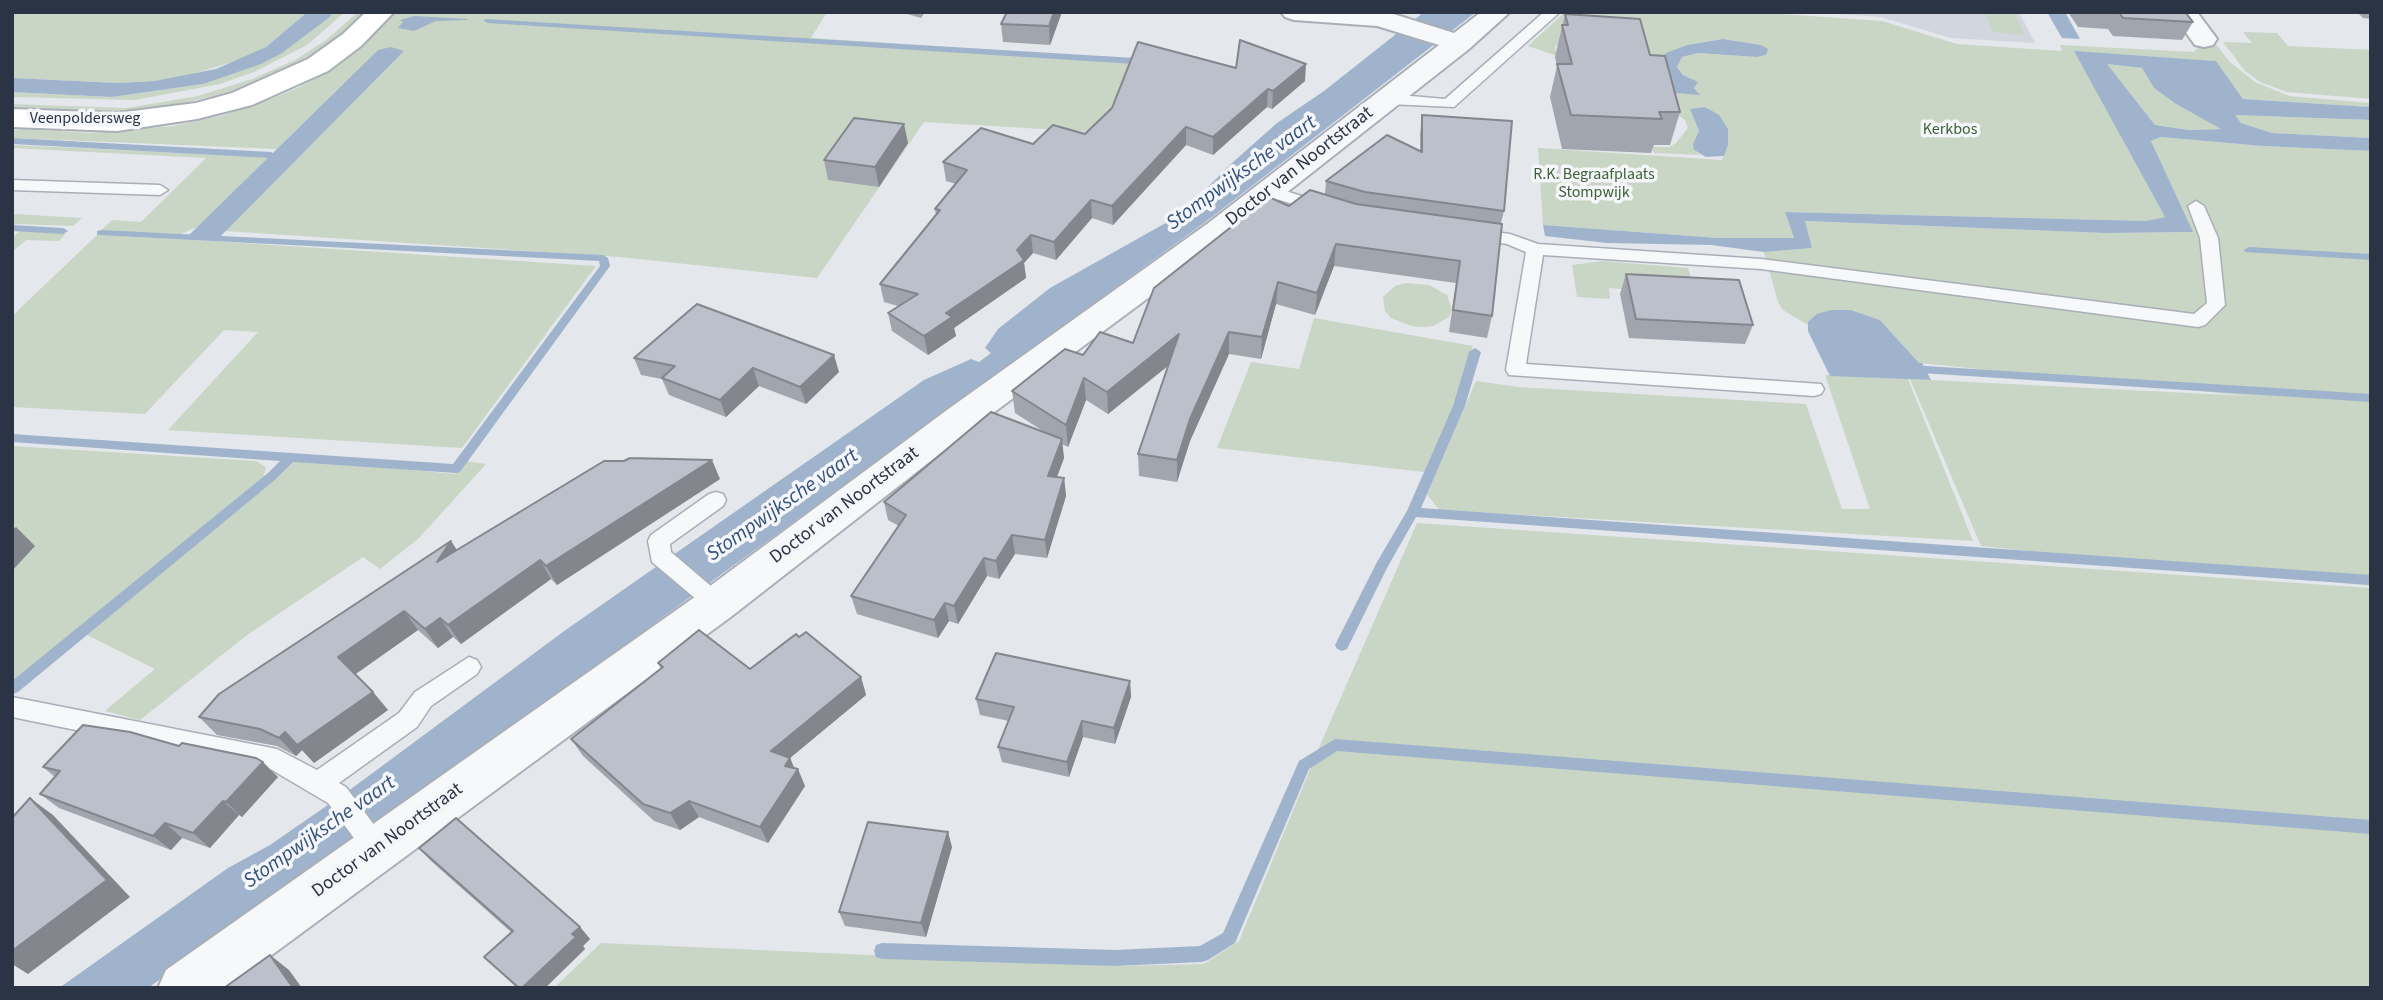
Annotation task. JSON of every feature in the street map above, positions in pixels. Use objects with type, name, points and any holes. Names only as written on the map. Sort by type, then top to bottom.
[{"type":"street","name":"Veenpoldersweg","points":[[12,118],[117,122],[197,111],[242,99],[318,65],[352,40],[381,12]]},
{"type":"street","points":[[1294,12],[1380,18],[1455,41]]},
{"type":"street","name":"Doctor van Noortstraat","points":[[184,988],[372,842],[960,419],[1270,191],[1388,99],[1455,41],[1497,12]]},
{"type":"street","points":[[2184,12],[2204,39]]},
{"type":"lane","points":[[1388,99],[1449,104],[1553,12]]},
{"type":"lane","points":[[12,185],[160,190]]},
{"type":"lane","points":[[1270,191],[1347,215]]},
{"type":"lane","points":[[1455,232],[1510,239],[1535,249],[1761,264],[2198,321],[2216,305],[2209,238],[2196,206]]},
{"type":"lane","points":[[1535,249],[1516,370],[1814,389]]},
{"type":"lane","points":[[709,598],[660,556],[659,541],[716,500]]},
{"type":"lane","points":[[327,790],[408,720],[423,699],[469,667]]},
{"type":"lane","points":[[12,707],[277,760],[327,790],[372,842]]},
{"type":"shaded area","points":[[1812,12],[2019,12],[2035,43],[1951,38],[1881,17]]},
{"type":"green space","points":[[12,12],[305,14],[266,47],[245,58],[186,76],[118,83],[12,78]]},
{"type":"green space","points":[[332,12],[345,12],[307,45],[254,72],[220,84],[135,100],[12,97],[12,92],[112,97],[203,84],[330,16]]},
{"type":"green space","points":[[358,12],[366,12],[320,51],[255,83],[228,92],[176,105],[101,114],[12,110],[12,104],[127,108],[198,96],[252,79],[295,60],[326,40]]},
{"type":"green space","points":[[396,12],[827,12],[811,38],[1178,62],[1110,133],[924,122],[817,278],[620,257],[225,231],[403,52],[393,49],[378,50],[277,149],[12,138],[12,131],[21,129],[92,133],[173,126],[220,116],[260,103],[298,88],[331,69],[353,53]]},
{"type":"green space","points":[[1565,12],[1753,12],[1882,21],[1957,44],[2062,51],[2060,45],[2194,52],[2204,41],[2214,42],[2230,62],[2255,82],[2289,96],[2371,103],[2371,107],[2243,99],[2216,61],[2075,52],[2165,217],[2146,221],[1785,212],[1794,238],[1718,238],[1543,225],[1538,148],[1722,160],[1728,145],[1690,109],[1699,131],[1694,150],[1701,155],[1654,153],[1652,147],[1669,147],[1676,143],[1688,128],[1685,120],[1565,38],[1555,47],[1557,56],[1528,46]],"holes":[[[1723,39],[1761,45],[1756,57],[1698,53],[1682,57],[1677,66],[1683,75],[1697,82],[1694,88],[1659,61],[1666,54],[1687,45]]]},
{"type":"green space","points":[[1984,12],[2014,12],[2025,35],[1993,32]]},
{"type":"green space","points":[[2243,32],[2277,33],[2288,46],[2371,50],[2371,99],[2287,92],[2260,82],[2245,71],[2223,42],[2252,43]]},
{"type":"green space","points":[[2106,64],[2142,68],[2154,88],[2176,104],[2222,129],[2189,130],[2155,125]]},
{"type":"green space","points":[[2234,115],[2371,120],[2371,138],[2272,133],[2241,123]]},
{"type":"green space","points":[[2161,137],[2262,146],[2371,151],[2371,586],[1981,546],[1910,379],[2249,396],[1919,363],[1880,320],[1851,310],[1808,325],[1783,310],[1778,302],[1764,252],[1812,248],[1804,221],[2105,233],[2192,232],[2151,141]]},
{"type":"green space","points":[[12,145],[269,157],[199,226],[181,234],[100,231],[112,220],[141,222],[206,158],[12,148]]},
{"type":"green space","points":[[15,214],[82,218],[73,226],[12,226],[12,217]]},
{"type":"green space","points":[[20,231],[66,233],[59,241],[26,240],[12,252],[12,238]]},
{"type":"green space","points":[[97,235],[596,266],[462,448],[168,430],[258,332],[224,330],[145,414],[12,407],[12,316]]},
{"type":"green space","points":[[1603,261],[1688,268],[1697,295],[1609,288],[1610,299],[1577,297],[1572,265]]},
{"type":"green space","points":[[1406,283],[1429,285],[1447,295],[1452,310],[1449,317],[1433,326],[1422,327],[1411,326],[1391,318],[1385,311],[1383,297],[1395,286]]},
{"type":"green space","points":[[1314,318],[1473,346],[1454,406],[1424,472],[1217,448],[1251,362],[1299,369]]},
{"type":"green space","points":[[1825,375],[1908,379],[1973,541],[1439,510],[1427,494],[1476,381],[1518,387],[1806,404],[1842,509],[1870,509]]},
{"type":"green space","points":[[12,446],[256,461],[266,467],[263,478],[12,684]]},
{"type":"green space","points":[[293,459],[455,474],[465,461],[486,464],[419,538],[380,569],[363,557],[247,635],[140,720],[105,711],[155,669],[85,634],[279,476]]},
{"type":"green space","points":[[1417,523],[2371,588],[2371,988],[554,988],[601,943],[1119,966],[1204,964],[1239,941],[1321,743]]},
{"type":"water","points":[[301,12],[332,12],[331,16],[282,53],[261,64],[203,84],[112,97],[12,92],[12,78],[118,83],[155,81],[216,69],[266,47],[305,14]]},
{"type":"water","name":"Stompwijksche vaart","points":[[1424,12],[1476,12],[1212,217],[398,810],[148,988],[59,988],[228,868],[270,845],[351,789],[567,629],[924,380],[971,359],[979,362],[991,353],[985,348],[998,329],[1050,288],[1171,220],[1277,123],[1324,91]]},
{"type":"water","points":[[2047,12],[2065,12],[2080,39],[2062,38]]},
{"type":"water","points":[[414,16],[468,20],[436,21],[414,31],[398,28],[403,22],[400,20]]},
{"type":"water","points":[[1723,39],[1761,45],[1768,49],[1766,55],[1756,57],[1698,53],[1682,57],[1677,67],[1683,75],[1698,82],[1694,88],[1700,95],[1675,93],[1659,61],[1666,53],[1687,45]]},
{"type":"water","points":[[391,47],[404,51],[217,240],[186,238],[378,50]]},
{"type":"water","points":[[2074,51],[2216,61],[2243,99],[2371,107],[2371,120],[2235,115],[2241,123],[2272,133],[2371,138],[2371,151],[2262,146],[2161,137],[2151,141],[2193,232],[2105,233],[1805,221],[1812,248],[1764,252],[1711,245],[1607,243],[1545,236],[1543,225],[1718,238],[1794,238],[1785,212],[2146,221],[2165,217]],"holes":[[[2107,64],[2142,68],[2154,88],[2176,104],[2221,129],[2189,130],[2155,125]]]},
{"type":"water","points":[[1705,107],[1719,115],[1728,129],[1728,145],[1724,156],[1706,157],[1694,150],[1693,144],[1699,131],[1690,109]]},
{"type":"water","points":[[1831,310],[1851,310],[1880,320],[1919,363],[1922,363],[1931,380],[1830,376],[1808,331],[1808,322],[1817,314]]},
{"type":"building","points":[[1007,12],[1054,12],[1049,26],[1001,24]]},
{"type":"building","points":[[2119,12],[2185,12],[2193,22],[2123,18]]},
{"type":"building","points":[[1565,14],[1640,19],[1650,55],[1665,56],[1680,112],[1659,112],[1662,119],[1571,115],[1557,64],[1572,64],[1562,25],[1568,25]]},
{"type":"building","points":[[1240,40],[1306,64],[1273,91],[1268,89],[1213,137],[1186,127],[1112,206],[1091,200],[1054,242],[1031,235],[1017,250],[1024,260],[946,313],[952,317],[924,336],[888,313],[918,294],[880,284],[940,210],[935,209],[967,170],[943,162],[981,128],[1033,144],[1053,125],[1085,134],[1112,108],[1138,42],[1236,68]]},
{"type":"building","points":[[1422,115],[1512,121],[1504,211],[1365,192],[1326,181],[1387,135],[1422,152]]},
{"type":"building","points":[[854,118],[904,124],[875,167],[824,160]]},
{"type":"building","points":[[1310,190],[1356,204],[1502,224],[1492,316],[1453,310],[1460,261],[1336,244],[1317,293],[1278,282],[1262,337],[1229,332],[1190,419],[1177,460],[1138,454],[1179,334],[1107,392],[1084,378],[1066,425],[1012,391],[1065,349],[1083,355],[1100,332],[1133,343],[1154,288],[1269,197],[1289,206]]},
{"type":"building","points":[[1626,274],[1739,280],[1753,325],[1636,319]]},
{"type":"building","points":[[697,304],[834,355],[800,387],[753,368],[720,400],[662,378],[675,366],[634,358]]},
{"type":"building","points":[[991,412],[1062,439],[1048,476],[1064,478],[1045,540],[1012,535],[996,561],[984,558],[954,606],[945,603],[934,620],[851,596],[906,515],[884,502]]},
{"type":"building","points":[[630,458],[712,460],[546,566],[540,560],[448,625],[440,618],[425,629],[404,611],[338,657],[373,692],[297,745],[285,732],[279,738],[260,729],[199,717],[219,694],[451,541],[437,562],[604,461],[624,461]]},
{"type":"building","points":[[699,630],[750,669],[796,634],[799,637],[806,632],[861,677],[771,751],[790,758],[785,766],[798,769],[760,827],[689,801],[670,813],[643,804],[571,739],[663,667],[658,663]]},
{"type":"building","points":[[996,653],[1130,681],[1114,728],[1082,721],[1067,762],[998,747],[1014,707],[976,699]]},
{"type":"building","points":[[83,725],[130,732],[179,746],[182,743],[256,758],[263,762],[193,833],[165,823],[153,836],[40,794],[60,771],[43,767]]},
{"type":"building","points":[[30,798],[107,880],[12,951],[12,818]]},
{"type":"building","points":[[456,818],[580,927],[572,934],[576,937],[522,988],[484,957],[513,931],[419,848]]},
{"type":"building","points":[[868,822],[948,832],[921,923],[839,912]]},
{"type":"building","points":[[270,955],[293,988],[224,988]]},
{"type":"waterway","points":[[488,21],[1135,61]]},
{"type":"waterway","points":[[12,141],[271,155]]},
{"type":"waterway","points":[[12,228],[63,231]]},
{"type":"waterway","points":[[12,438],[456,469],[605,266],[603,258],[101,233]]},
{"type":"waterway","points":[[2249,250],[2371,257]]},
{"type":"waterway","points":[[1413,512],[1459,406],[1475,352]]},
{"type":"waterway","points":[[1910,369],[2371,398]]},
{"type":"waterway","points":[[13,688],[272,476],[290,458]]},
{"type":"waterway","points":[[1342,645],[1413,512]]},
{"type":"waterway","points":[[1413,512],[2371,580]]},
{"type":"waterway","points":[[882,951],[1115,958],[1202,954],[1229,938],[1304,765],[1335,745],[2371,827]]},
{"type":"park label","name":"Kerkbos","points":[[1950,130]]},
{"type":"park label","name":"R.K. Begraafplaats Stompwijk","points":[[1594,184]]}]
